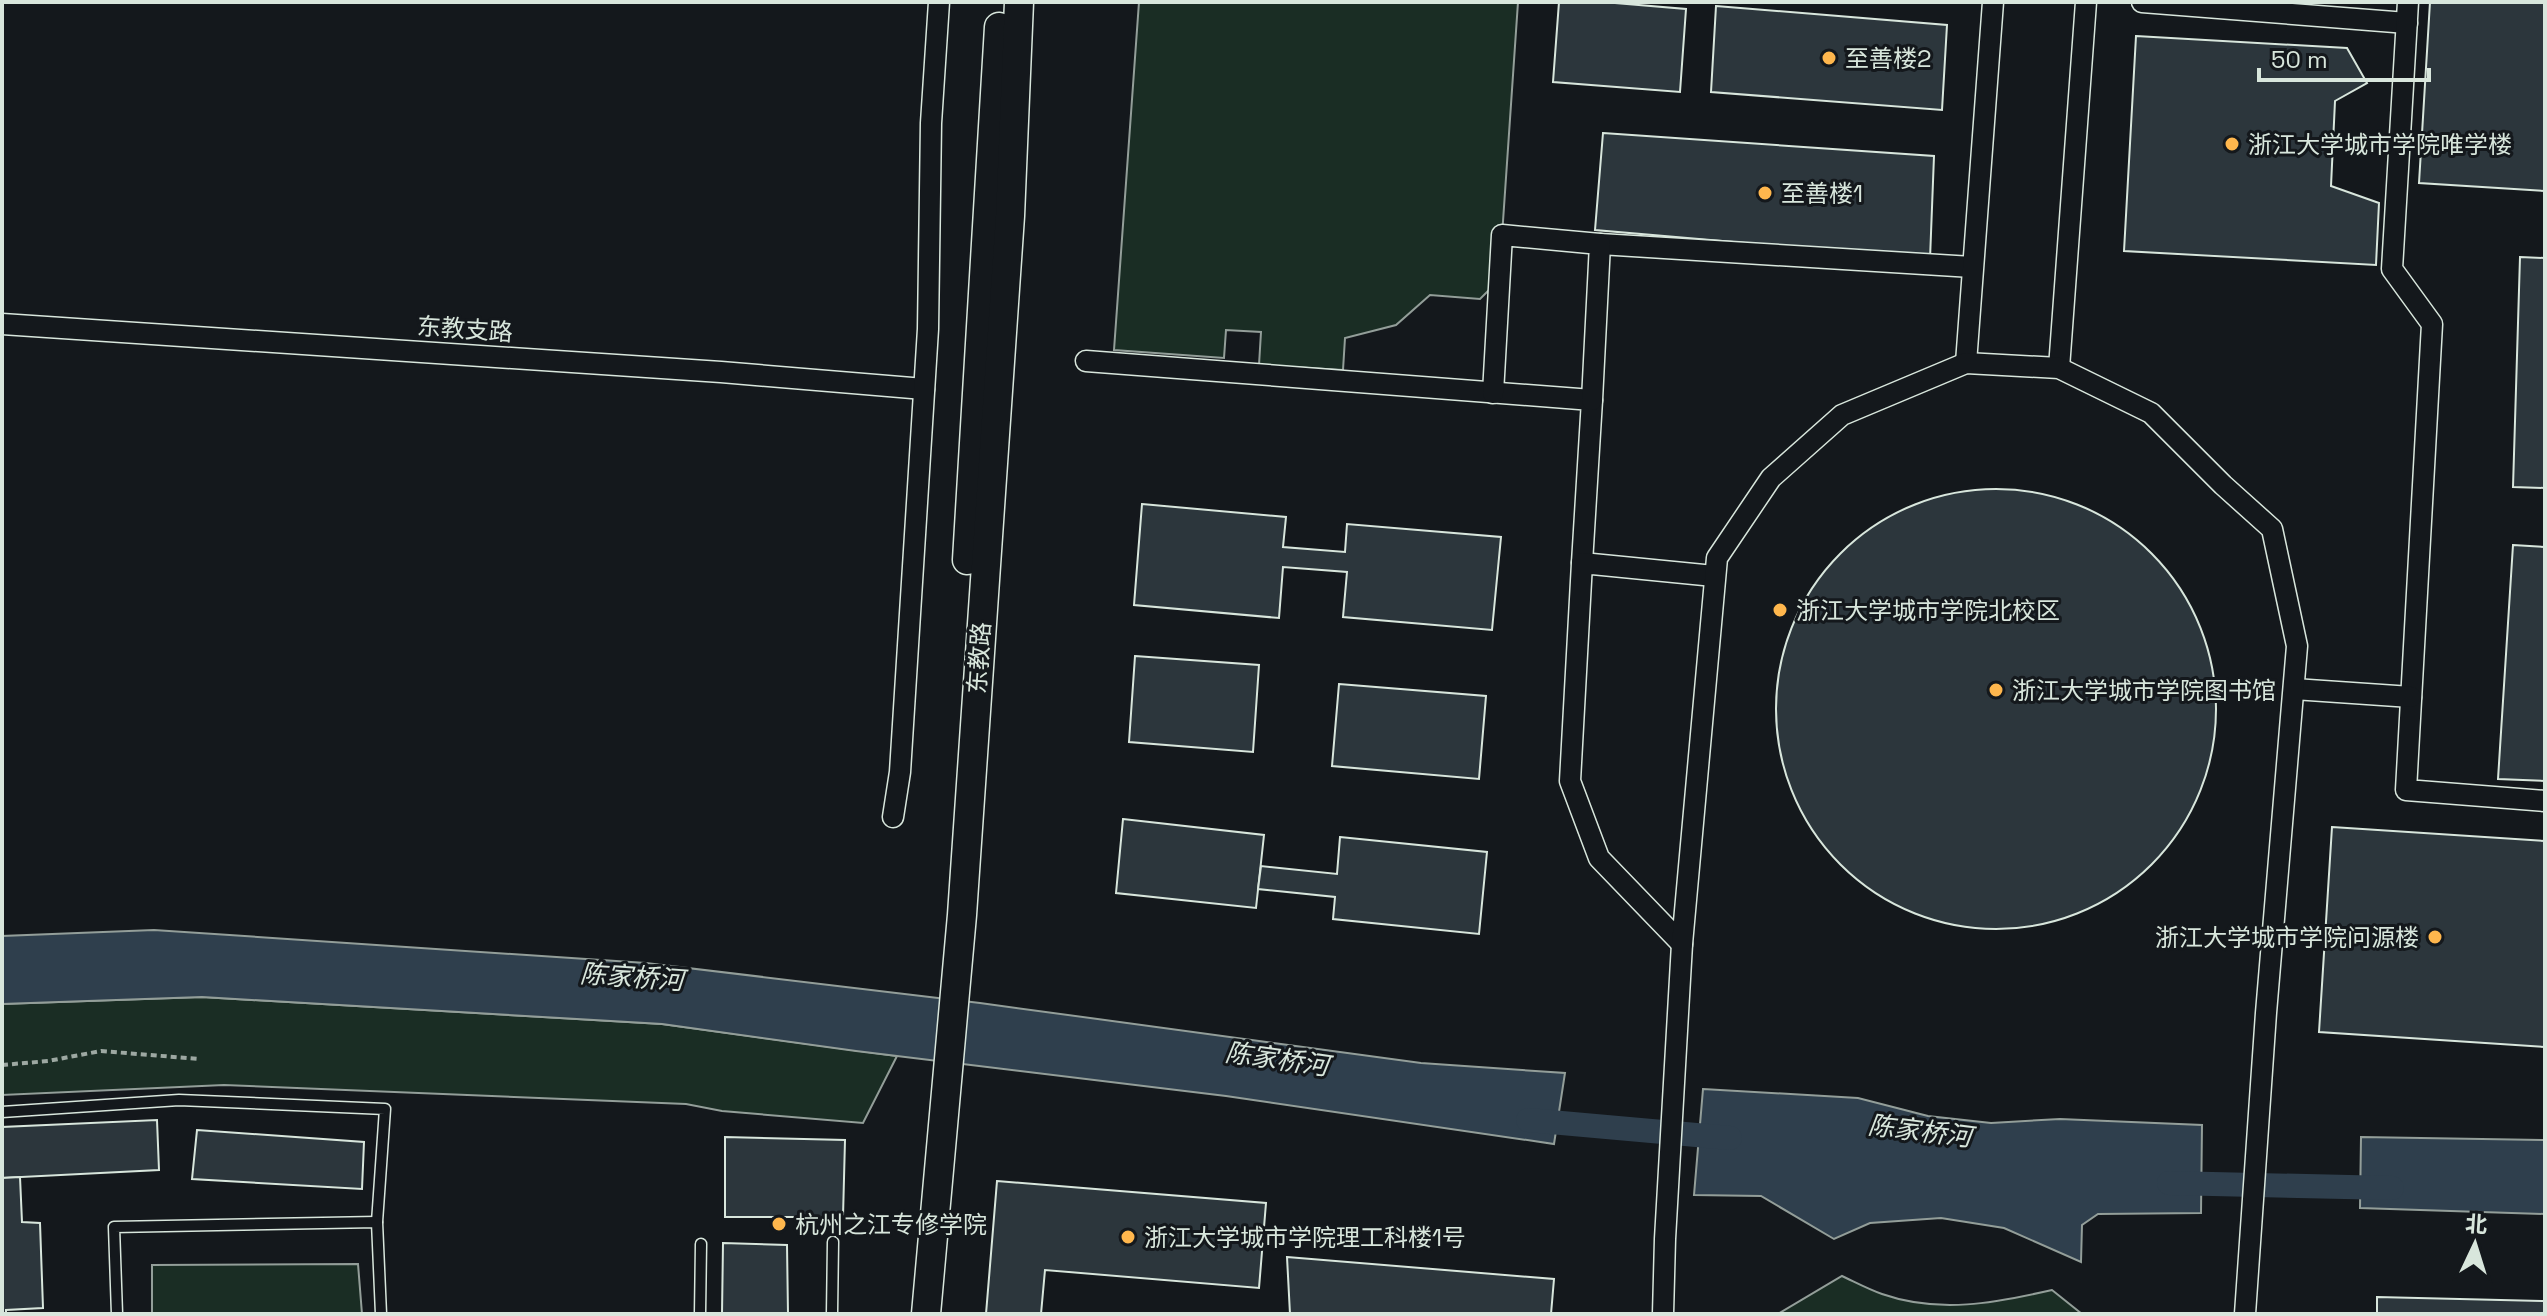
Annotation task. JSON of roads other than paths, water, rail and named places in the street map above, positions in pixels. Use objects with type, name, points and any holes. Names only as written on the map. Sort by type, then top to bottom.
[{"type":"street","points":[[893,817],[900,772],[928,329],[931,123],[939,2]]},
{"type":"street","name":"东教路","points":[[954,916],[1001,2]]},
{"type":"street","name":"东教路","points":[[910,1314],[932,1144],[954,916],[1010,216],[1019,2]]},
{"type":"street","points":[[1966,363],[1993,2]]},
{"type":"street","points":[[2059,368],[2086,2]]},
{"type":"street","points":[[2142,2],[2407,23]]},
{"type":"street","points":[[2408,2],[2392,269],[2432,324],[2406,790],[2545,801]]},
{"type":"street","points":[[1493,393],[1502,235],[1972,267]]},
{"type":"street","points":[[1600,244],[1570,781],[1599,858],[1682,944]]},
{"type":"street","name":"东教支路","points":[[2,324],[721,372],[924,389]]},
{"type":"street","points":[[1086,361],[1592,400]]},
{"type":"street","points":[[1663,1314],[1682,944],[1717,558],[1771,478],[1842,415],[1966,363],[2059,368],[2151,413],[2272,529],[2297,646],[2266,1013],[2245,1314]]},
{"type":"street","points":[[1582,563],[1714,576]]},
{"type":"street","points":[[2294,689],[2411,697]]},
{"type":"street","name":"东教路","points":[[926,1314],[932,1144]]},
{"type":"lane","points":[[2,1112],[179,1100],[385,1109],[377,1222],[381,1314]]},
{"type":"lane","points":[[117,1314],[114,1227],[377,1222]]},
{"type":"lane","points":[[832,1314],[833,1242]]},
{"type":"lane","points":[[700,1314],[701,1244]]},
{"type":"water","points":[[154,930],[646,963],[980,1003],[1421,1063],[1565,1073],[1554,1144],[1226,1096],[662,1024],[202,997],[2,1004],[2,936]]},
{"type":"water","points":[[1703,1089],[1858,1098],[1928,1116],[1991,1123],[2060,1119],[2202,1125],[2201,1213],[2098,1214],[2082,1225],[2081,1262],[2004,1228],[1941,1218],[1870,1223],[1834,1239],[1761,1196],[1694,1195]]},
{"type":"water","points":[[2361,1137],[2545,1140],[2545,1214],[2360,1208]]},
{"type":"waterway","name":"陈家桥河","points":[[1528,1120],[1730,1138]]},
{"type":"waterway","name":"陈家桥河","points":[[2169,1183],[2392,1188]]},
{"type":"place","name":"至善楼2","points":[[1829,58]]},
{"type":"place","name":"浙江大学城市学院唯学楼","points":[[2232,144]]},
{"type":"place","name":"至善楼1","points":[[1765,193]]},
{"type":"place","name":"浙江大学城市学院北校区","points":[[1780,610]]},
{"type":"place","name":"浙江大学城市学院图书馆","points":[[1996,690]]},
{"type":"place","name":"浙江大学城市学院问源楼","points":[[2435,937]]},
{"type":"place","name":"杭州之江专修学院","points":[[779,1224]]},
{"type":"place","name":"浙江大学城市学院理工科楼1号","points":[[1128,1237]]}]
